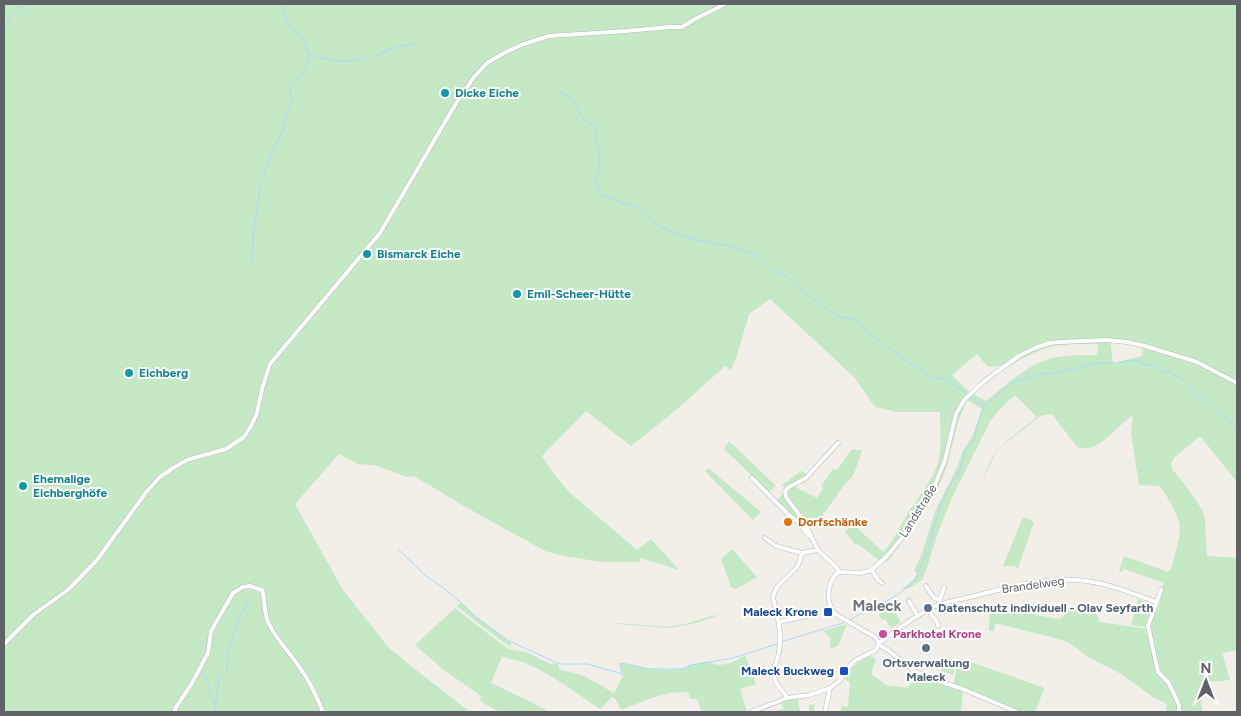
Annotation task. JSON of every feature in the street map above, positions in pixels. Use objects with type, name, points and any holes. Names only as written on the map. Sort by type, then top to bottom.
[{"type":"street","points":[[4,644],[33,615],[69,589],[97,560],[136,505],[160,477],[188,460],[226,449],[244,437],[252,426],[257,413],[270,364],[380,233],[455,105],[474,77],[487,63],[524,44],[549,36],[682,27],[725,4]]},
{"type":"street","name":"Landstraße","points":[[872,570],[895,547],[932,492],[945,460],[956,414],[964,400],[995,373],[1027,352],[1042,345],[1060,342],[1107,340],[1127,342],[1197,362],[1237,383]]},
{"type":"street","points":[[838,444],[806,478],[785,491],[787,500],[802,517],[818,550],[839,572]]},
{"type":"street","points":[[752,478],[788,515],[799,523],[808,535],[812,536]]},
{"type":"street","points":[[765,538],[776,546],[802,553],[818,550]]},
{"type":"street","points":[[787,698],[775,680],[774,673],[780,647],[779,622],[773,594],[796,568],[802,553]]},
{"type":"street","points":[[882,583],[872,570],[860,573],[839,572],[833,577],[829,590],[829,604],[832,610],[842,618],[875,637],[879,643],[904,664],[922,675],[963,689],[1017,712]]},
{"type":"street","name":"Brandelweg","points":[[879,643],[939,603],[1008,588],[1062,580],[1086,581],[1107,585],[1156,602]]},
{"type":"street","points":[[175,712],[208,653],[211,631],[232,593],[243,587],[250,586],[262,590],[268,623],[304,674],[323,712]]},
{"type":"street","points":[[926,586],[939,603],[944,588]]},
{"type":"street","points":[[1161,590],[1148,626],[1158,672],[1168,682],[1174,694],[1179,712]]},
{"type":"street","points":[[909,601],[918,616]]},
{"type":"street","points":[[928,610],[938,626]]},
{"type":"street","points":[[779,622],[811,614]]},
{"type":"street","points":[[751,712],[787,698],[809,695],[830,688],[839,681],[852,663],[876,650],[879,643]]},
{"type":"street","points":[[826,712],[830,688]]},
{"type":"green space","points":[[4,4],[1237,4],[1237,482],[1200,436],[1174,458],[1171,463],[1172,469],[1203,511],[1207,556],[1237,558],[1237,649],[1222,653],[1230,680],[1201,683],[1202,712],[1166,712],[1167,704],[1153,697],[1121,674],[1088,657],[1067,642],[995,623],[994,631],[989,631],[990,610],[1032,608],[1032,614],[1056,619],[1061,618],[1071,609],[1096,611],[1099,622],[1150,629],[1150,624],[1161,600],[1157,597],[1164,583],[1124,569],[1122,572],[1119,571],[1124,556],[1168,572],[1171,570],[1180,530],[1176,512],[1160,486],[1139,485],[1131,433],[1133,415],[1098,445],[1091,448],[1077,447],[1052,414],[1040,416],[1000,448],[1037,417],[1015,395],[990,421],[952,497],[922,580],[904,590],[903,588],[916,575],[917,572],[914,571],[922,553],[936,509],[954,474],[963,451],[973,435],[982,409],[967,400],[958,422],[947,466],[937,491],[887,562],[880,561],[858,544],[855,545],[845,531],[854,525],[883,552],[887,548],[929,483],[938,463],[941,438],[940,412],[897,412],[875,407],[854,377],[770,299],[749,314],[731,370],[725,366],[676,410],[631,446],[586,411],[542,456],[569,492],[637,550],[651,539],[679,570],[641,558],[640,561],[636,562],[603,562],[563,556],[545,551],[414,476],[407,477],[374,465],[357,464],[339,454],[295,504],[343,590],[389,648],[470,712],[4,712]],"holes":[[[1110,339],[1143,344],[1142,356],[1113,363]],[[1098,344],[1097,355],[1058,357],[1038,363],[1020,374],[986,401],[968,391],[952,375],[977,354],[988,367],[1003,365],[1006,368],[1031,354],[1052,346]]]},
{"type":"green space","points":[[729,441],[776,486],[769,492],[724,449]]},
{"type":"green space","points":[[1000,448],[994,456],[981,486],[993,456]]},
{"type":"green space","points":[[852,449],[862,450],[852,477],[826,511],[810,528],[807,522],[803,524],[776,500],[784,494],[786,489],[782,485],[801,471],[808,474],[793,484],[817,498],[823,488],[821,486],[833,469],[837,470]]},
{"type":"green space","points":[[708,468],[761,512],[753,520],[705,471]]},
{"type":"green space","points":[[1023,517],[1034,522],[1018,568],[1015,566],[1003,566]]},
{"type":"green space","points":[[732,549],[757,577],[736,589],[731,587],[721,559]]},
{"type":"green space","points":[[1138,599],[1150,604],[1149,608],[1151,610],[1147,627],[1131,625]]},
{"type":"green space","points":[[461,602],[475,616],[512,645],[509,646],[457,606]]},
{"type":"green space","points":[[891,606],[901,622],[891,628],[885,619],[882,620],[879,615]]},
{"type":"green space","points":[[455,608],[508,649],[526,652],[552,665],[554,663],[559,665],[559,669],[584,676],[614,693],[623,676],[621,663],[671,670],[709,661],[713,664],[723,665],[745,656],[756,684],[740,689],[747,712],[702,712],[697,699],[690,699],[689,693],[682,692],[664,694],[621,710],[615,698],[612,697],[600,709],[535,667],[502,657],[491,683],[549,712],[507,712],[503,710],[499,712],[480,701],[481,696],[444,670],[415,645]]},
{"type":"green space","points":[[715,615],[696,623],[670,628],[618,624],[667,627]]},
{"type":"green space","points":[[847,624],[838,646],[830,649],[831,638],[823,631]]},
{"type":"green space","points":[[871,656],[876,660],[871,674],[886,685],[907,688],[919,675],[953,686],[959,658],[1044,689],[1035,712],[1016,712],[963,690],[961,712],[841,712],[841,706],[848,707],[850,682],[844,679],[855,665]]},
{"type":"green space","points":[[945,657],[957,660],[953,675],[941,671]]},
{"type":"green space","points":[[798,698],[800,712],[778,712],[778,710],[784,709],[780,702]]},
{"type":"green space","points":[[814,704],[814,712],[800,712],[809,711],[809,705]]},
{"type":"waterway","points":[[4,28],[10,17],[27,4]]},
{"type":"waterway","points":[[261,181],[284,127],[286,114],[293,101],[290,89],[302,73],[310,55],[303,40],[289,24],[280,4]]},
{"type":"waterway","points":[[371,57],[400,46],[415,44]]},
{"type":"waterway","points":[[311,55],[337,61],[364,58]]},
{"type":"waterway","points":[[561,92],[571,98],[584,121],[595,126],[600,157],[598,174],[595,181],[600,195],[638,208],[660,227],[688,238],[734,247],[756,256],[766,264]]},
{"type":"waterway","points":[[252,266],[253,239],[260,187]]},
{"type":"waterway","points":[[771,267],[787,277],[837,316],[857,320],[872,336],[927,375],[949,381],[966,393]]},
{"type":"waterway","points":[[850,620],[884,603],[908,587],[917,577],[928,550],[940,507],[949,486],[959,472],[966,449],[973,442],[984,406],[1012,383],[1041,373],[1048,374],[1100,363],[1138,361],[1161,371],[1170,371],[1180,377],[1222,416],[1237,427]]},
{"type":"waterway","points":[[971,397],[984,406]]},
{"type":"waterway","points":[[398,549],[427,577],[441,586],[475,616],[509,641],[560,664],[588,664],[622,674],[621,663],[649,669],[681,669],[733,658],[777,644]]},
{"type":"waterway","points":[[216,712],[219,679],[227,670],[228,650],[238,621],[246,606],[247,597]]},
{"type":"waterway","points":[[781,642],[846,622]]},
{"type":"waterway","points":[[203,674],[214,704]]},
{"type":"place","name":"Dicke Eiche","points":[[445,93]]},
{"type":"place","name":"Bismarck Eiche","points":[[367,254]]},
{"type":"place","name":"Emil-Scheer-Hütte","points":[[517,294]]},
{"type":"place","name":"Eichberg","points":[[129,373]]},
{"type":"place","name":"Ehemalige Eichberghöfe","points":[[23,486]]},
{"type":"place","name":"Dorfschänke","points":[[788,522]]},
{"type":"place","name":"Datenschutz individuell - Olav Seyfarth","points":[[928,608]]},
{"type":"place","name":"Maleck Krone","points":[[828,612]]},
{"type":"place","name":"Parkhotel Krone","points":[[883,634]]},
{"type":"place","name":"Ortsverwaltung Maleck","points":[[926,648]]},
{"type":"place","name":"Maleck Buckweg","points":[[844,671]]},
{"type":"district","name":"Maleck","points":[[877,606]]}]
